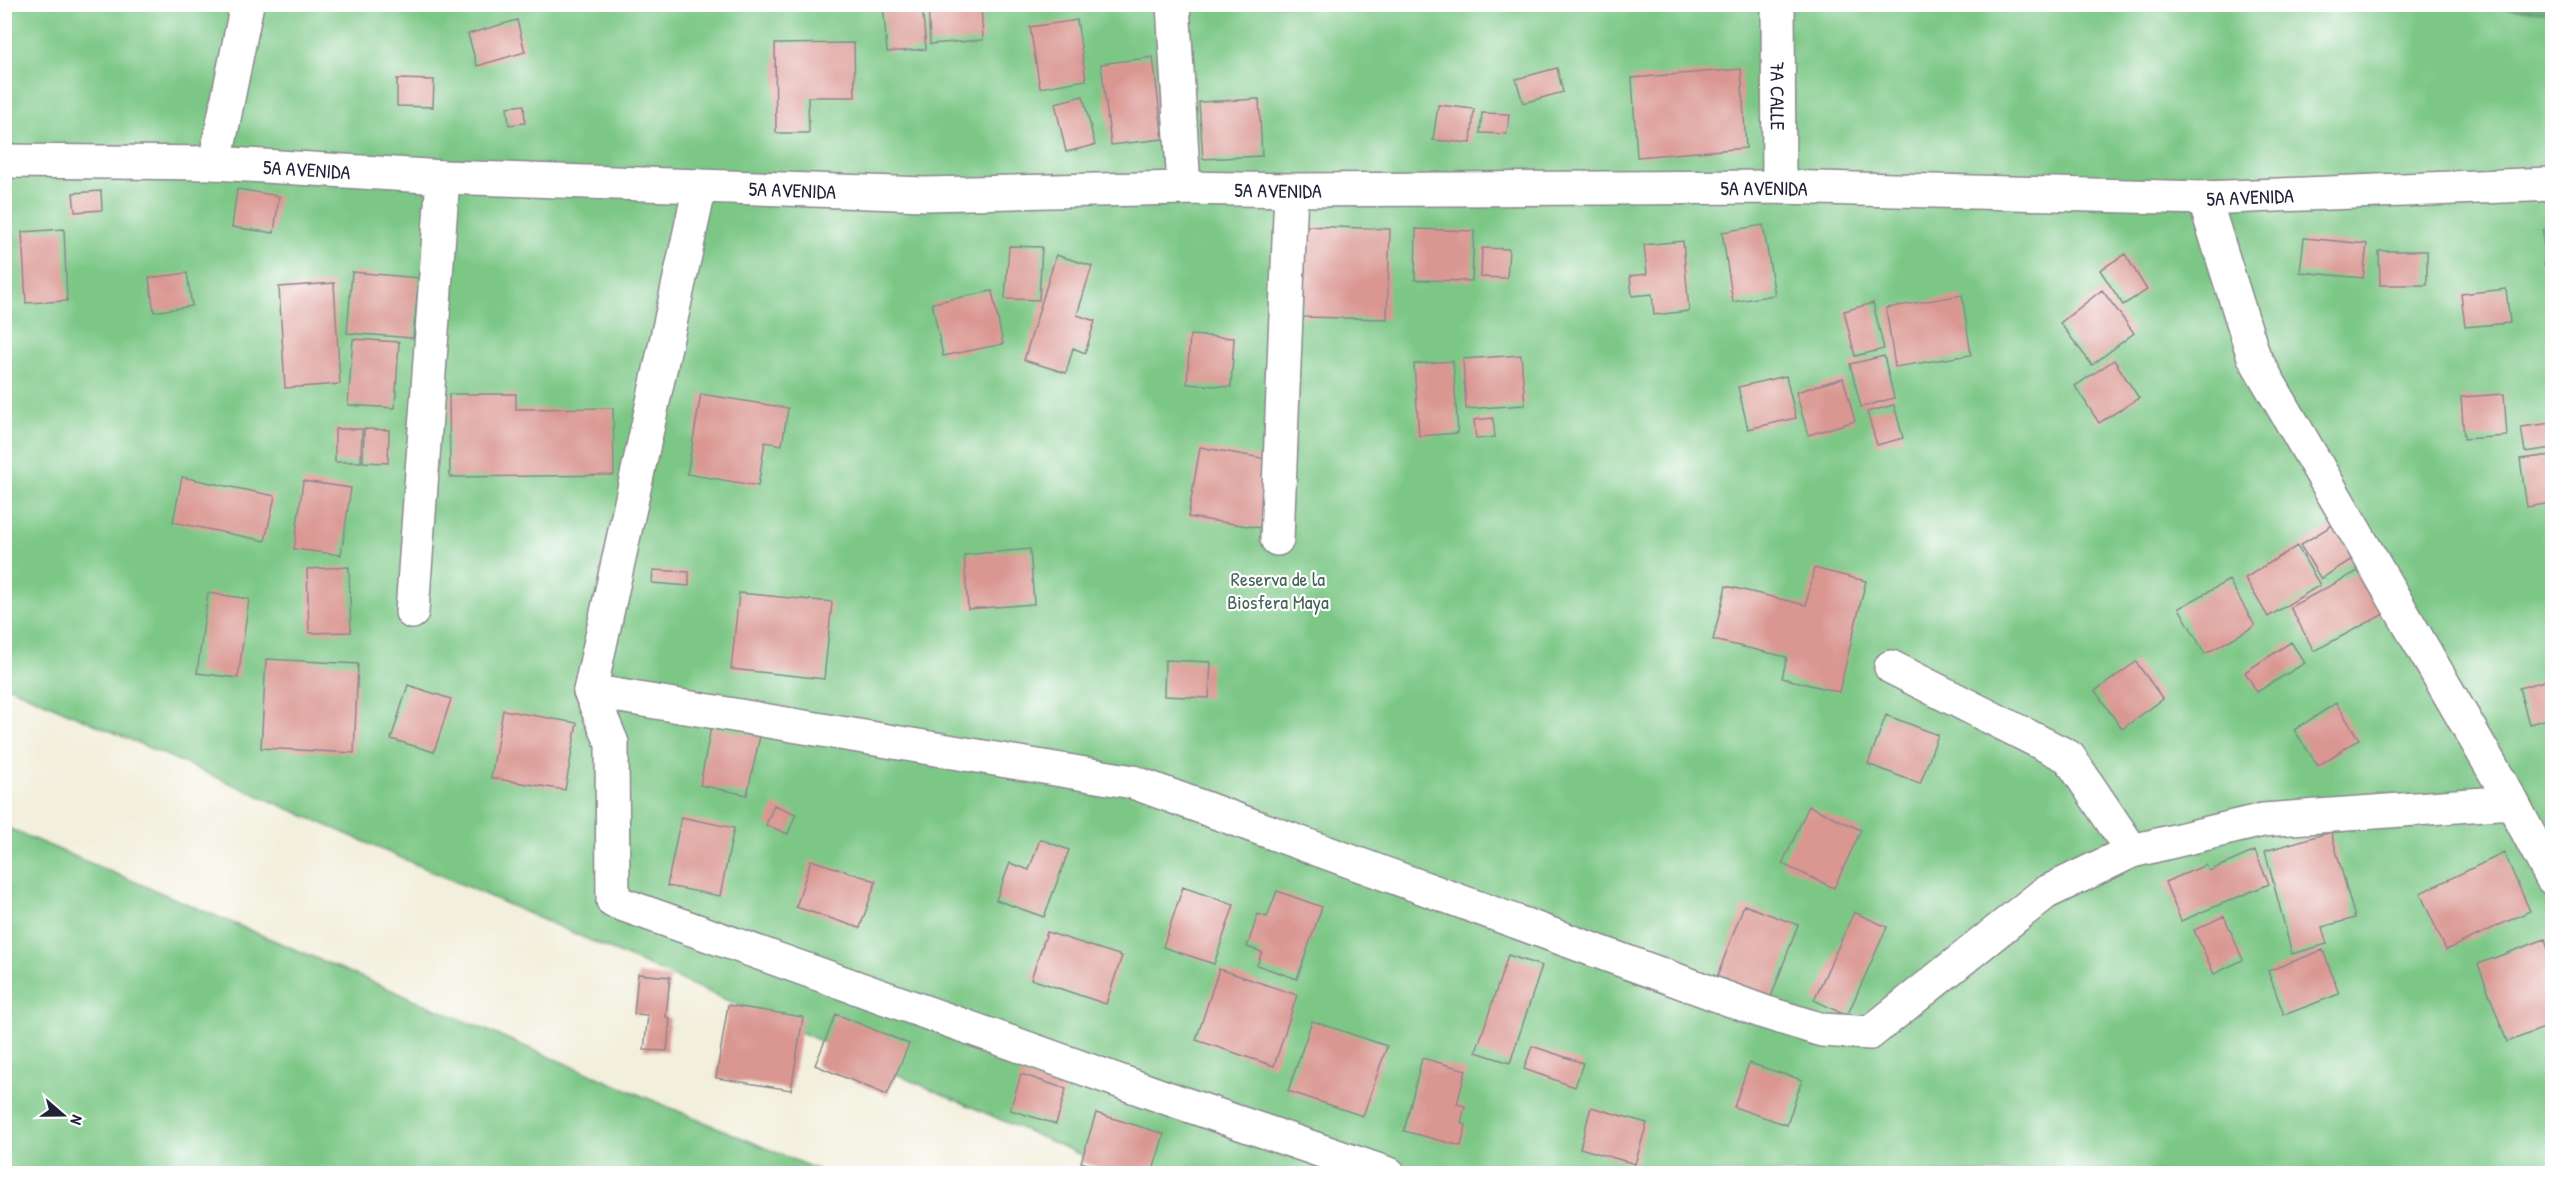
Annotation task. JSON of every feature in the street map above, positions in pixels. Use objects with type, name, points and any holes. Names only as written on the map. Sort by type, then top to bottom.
[{"type":"street","points":[[215,163],[247,4]]},
{"type":"street","points":[[1173,4],[1184,188]]},
{"type":"street","name":"7A CALLE","points":[[1778,4],[1779,187]]},
{"type":"street","name":"5A AVENIDA","points":[[4,161],[215,163],[443,177],[925,194],[1184,188],[1291,190],[1779,187],[2204,198],[2553,184]]},
{"type":"street","points":[[412,612],[443,177]]},
{"type":"street","points":[[700,186],[590,691],[612,744],[613,901],[1164,1097],[1389,1173]]},
{"type":"street","points":[[1277,539],[1291,190]]},
{"type":"street","points":[[2204,198],[2254,357],[2553,878]]},
{"type":"street","points":[[1892,667],[2068,757],[2132,851]]},
{"type":"street","points":[[590,691],[1132,782],[1753,1008],[1822,1030],[1870,1033],[2045,893],[2132,851],[2264,820],[2511,802]]},
{"type":"green space","name":"Reserva de la Biosfera Maya","points":[[5,5],[2552,5],[2552,1173],[1123,1173],[5,685]]},
{"type":"green space","points":[[2433,5],[2552,5],[2552,12]]},
{"type":"green space","points":[[5,827],[825,1173],[5,1173]]},
{"type":"building","points":[[883,4],[922,4],[926,49],[887,52]]},
{"type":"building","points":[[928,4],[981,4],[983,40],[930,44]]},
{"type":"building","points":[[517,20],[525,52],[477,66],[468,34]]},
{"type":"building","points":[[1077,20],[1086,80],[1040,88],[1030,27]]},
{"type":"building","points":[[854,43],[855,97],[808,97],[809,133],[776,133],[775,44]]},
{"type":"building","points":[[1153,57],[1163,139],[1111,145],[1101,64]]},
{"type":"building","points":[[1557,68],[1563,92],[1523,103],[1516,79]]},
{"type":"building","points":[[1741,69],[1746,148],[1637,157],[1632,78]]},
{"type":"building","points":[[397,79],[434,80],[433,107],[397,106]]},
{"type":"building","points":[[1083,96],[1095,145],[1066,152],[1055,103]]},
{"type":"building","points":[[1259,99],[1262,156],[1203,159],[1199,102]]},
{"type":"building","points":[[524,105],[525,123],[509,125],[507,107]]},
{"type":"building","points":[[1438,105],[1474,109],[1471,143],[1433,140]]},
{"type":"building","points":[[1482,113],[1509,114],[1507,134],[1480,133]]},
{"type":"building","points":[[237,189],[279,196],[274,233],[232,227]]},
{"type":"building","points":[[101,191],[102,210],[75,212],[73,193]]},
{"type":"building","points":[[1763,225],[1775,295],[1733,302],[1722,232]]},
{"type":"building","points":[[1306,226],[1390,229],[1387,319],[1303,317]]},
{"type":"building","points":[[64,229],[67,301],[26,303],[22,232]]},
{"type":"building","points":[[1416,229],[1474,231],[1472,281],[1415,280]]},
{"type":"building","points":[[2543,230],[2552,230],[2552,266],[2544,266]]},
{"type":"building","points":[[2304,238],[2367,244],[2363,278],[2300,272]]},
{"type":"building","points":[[1683,241],[1689,311],[1654,315],[1652,294],[1632,296],[1630,276],[1647,274],[1644,245]]},
{"type":"building","points":[[1009,246],[1042,247],[1039,300],[1005,299]]},
{"type":"building","points":[[1482,248],[1509,249],[1507,278],[1481,277]]},
{"type":"building","points":[[2379,251],[2427,251],[2427,285],[2380,285]]},
{"type":"building","points":[[2125,254],[2147,290],[2123,305],[2100,270]]},
{"type":"building","points":[[1056,255],[1092,266],[1077,315],[1095,321],[1085,353],[1073,348],[1066,373],[1024,360]]},
{"type":"building","points":[[352,272],[419,278],[413,338],[347,333]]},
{"type":"building","points":[[187,273],[192,306],[154,312],[149,278]]},
{"type":"building","points":[[334,283],[340,384],[285,388],[279,287]]},
{"type":"building","points":[[2506,289],[2510,323],[2465,327],[2461,294]]},
{"type":"building","points":[[2102,290],[2134,333],[2092,365],[2060,323]]},
{"type":"building","points":[[992,291],[1003,344],[943,356],[932,303]]},
{"type":"building","points":[[1962,295],[1971,355],[1895,367],[1886,308]]},
{"type":"building","points":[[1873,303],[1884,349],[1855,356],[1844,311]]},
{"type":"building","points":[[1190,335],[1234,338],[1231,387],[1187,384]]},
{"type":"building","points":[[353,339],[399,342],[395,408],[348,405]]},
{"type":"building","points":[[1521,355],[1525,405],[1466,409],[1463,359]]},
{"type":"building","points":[[1884,356],[1894,398],[1861,407],[1850,364]]},
{"type":"building","points":[[2114,360],[2139,398],[2099,423],[2075,386]]},
{"type":"building","points":[[1453,361],[1458,433],[1419,436],[1414,364]]},
{"type":"building","points":[[1786,376],[1796,418],[1748,429],[1738,387]]},
{"type":"building","points":[[1843,378],[1855,421],[1808,435],[1796,392]]},
{"type":"building","points":[[449,394],[516,394],[516,409],[613,408],[614,475],[450,477]]},
{"type":"building","points":[[701,394],[788,408],[782,445],[765,442],[758,486],[687,474]]},
{"type":"building","points":[[2504,394],[2507,436],[2464,439],[2461,397]]},
{"type":"building","points":[[1894,405],[1903,438],[1877,445],[1867,412]]},
{"type":"building","points":[[1493,418],[1495,437],[1476,439],[1474,420]]},
{"type":"building","points":[[2552,423],[2552,448],[2525,452],[2521,427]]},
{"type":"building","points":[[335,429],[362,429],[361,462],[335,462]]},
{"type":"building","points":[[364,429],[389,430],[388,463],[363,462]]},
{"type":"building","points":[[1200,447],[1273,460],[1261,528],[1188,517]]},
{"type":"building","points":[[2552,455],[2552,503],[2527,507],[2520,459]]},
{"type":"building","points":[[182,477],[275,496],[265,541],[173,522]]},
{"type":"building","points":[[303,481],[351,488],[341,555],[294,549]]},
{"type":"building","points":[[2334,524],[2355,557],[2321,579],[2300,545]]},
{"type":"building","points":[[2297,546],[2320,585],[2268,617],[2245,578]]},
{"type":"building","points":[[1030,549],[1034,604],[968,609],[964,555]]},
{"type":"building","points":[[349,567],[351,632],[309,633],[307,569]]},
{"type":"building","points":[[1814,568],[1866,581],[1839,692],[1782,678],[1787,657],[1713,640],[1726,586],[1806,605]]},
{"type":"building","points":[[653,570],[689,572],[689,586],[652,583]]},
{"type":"building","points":[[2360,570],[2384,614],[2314,651],[2290,607]]},
{"type":"building","points":[[2229,580],[2255,626],[2205,654],[2179,608]]},
{"type":"building","points":[[208,593],[249,599],[238,678],[197,673]]},
{"type":"building","points":[[739,593],[832,602],[824,679],[731,669]]},
{"type":"building","points":[[2291,642],[2305,663],[2257,692],[2245,672]]},
{"type":"building","points":[[266,659],[358,664],[354,753],[261,748]]},
{"type":"building","points":[[1165,660],[1211,662],[1209,698],[1164,696]]},
{"type":"building","points":[[2136,662],[2163,699],[2122,729],[2095,691]]},
{"type":"building","points":[[2552,679],[2552,718],[2529,724],[2519,688]]},
{"type":"building","points":[[408,685],[451,699],[434,752],[391,739]]},
{"type":"building","points":[[2336,703],[2359,739],[2318,766],[2294,730]]},
{"type":"building","points":[[503,710],[577,723],[565,790],[491,778]]},
{"type":"building","points":[[1886,715],[1938,735],[1920,784],[1868,764]]},
{"type":"building","points":[[711,727],[760,736],[747,795],[700,785]]},
{"type":"building","points":[[774,805],[796,814],[788,834],[766,825]]},
{"type":"building","points":[[1809,806],[1861,830],[1834,888],[1782,864]]},
{"type":"building","points":[[681,817],[734,828],[720,896],[667,886]]},
{"type":"building","points":[[2331,832],[2355,918],[2322,927],[2327,944],[2292,954],[2265,851]]},
{"type":"building","points":[[1040,839],[1069,850],[1044,917],[996,900],[1010,863],[1029,870]]},
{"type":"building","points":[[2255,851],[2269,884],[2181,921],[2165,882],[2206,865],[2209,871]]},
{"type":"building","points":[[2504,853],[2530,911],[2446,950],[2420,893]]},
{"type":"building","points":[[811,860],[876,881],[860,928],[796,907]]},
{"type":"building","points":[[1183,887],[1234,905],[1214,964],[1163,947]]},
{"type":"building","points":[[1277,891],[1322,907],[1297,979],[1257,965],[1262,952],[1247,947],[1258,914],[1267,917]]},
{"type":"building","points":[[1744,905],[1798,925],[1771,997],[1717,977]]},
{"type":"building","points":[[1854,912],[1887,927],[1847,1016],[1814,1000]]},
{"type":"building","points":[[2224,916],[2243,960],[2214,974],[2194,930]]},
{"type":"building","points":[[1047,932],[1122,956],[1106,1004],[1031,979]]},
{"type":"building","points":[[2545,939],[2552,961],[2552,1025],[2507,1042],[2478,964]]},
{"type":"building","points":[[2323,950],[2339,994],[2284,1015],[2268,971]]},
{"type":"building","points":[[1508,955],[1542,966],[1510,1063],[1476,1052]]},
{"type":"building","points":[[1219,969],[1297,995],[1274,1066],[1196,1040]]},
{"type":"building","points":[[638,974],[670,977],[666,1017],[670,1018],[667,1051],[644,1050],[648,1015],[634,1014]]},
{"type":"building","points":[[728,1005],[803,1017],[791,1090],[716,1078]]},
{"type":"building","points":[[836,1014],[909,1044],[887,1095],[815,1065]]},
{"type":"building","points":[[1312,1021],[1387,1046],[1363,1116],[1288,1091]]},
{"type":"building","points":[[1532,1046],[1583,1063],[1575,1087],[1524,1069]]},
{"type":"building","points":[[1422,1058],[1466,1070],[1457,1104],[1465,1106],[1461,1123],[1466,1125],[1461,1146],[1404,1131]]},
{"type":"building","points":[[1749,1063],[1802,1080],[1787,1125],[1734,1107]]},
{"type":"building","points":[[1021,1074],[1066,1089],[1056,1124],[1010,1110]]},
{"type":"building","points":[[1591,1107],[1647,1123],[1635,1164],[1580,1148]]},
{"type":"building","points":[[1096,1113],[1164,1134],[1152,1174],[1119,1174],[1081,1162]]}]
